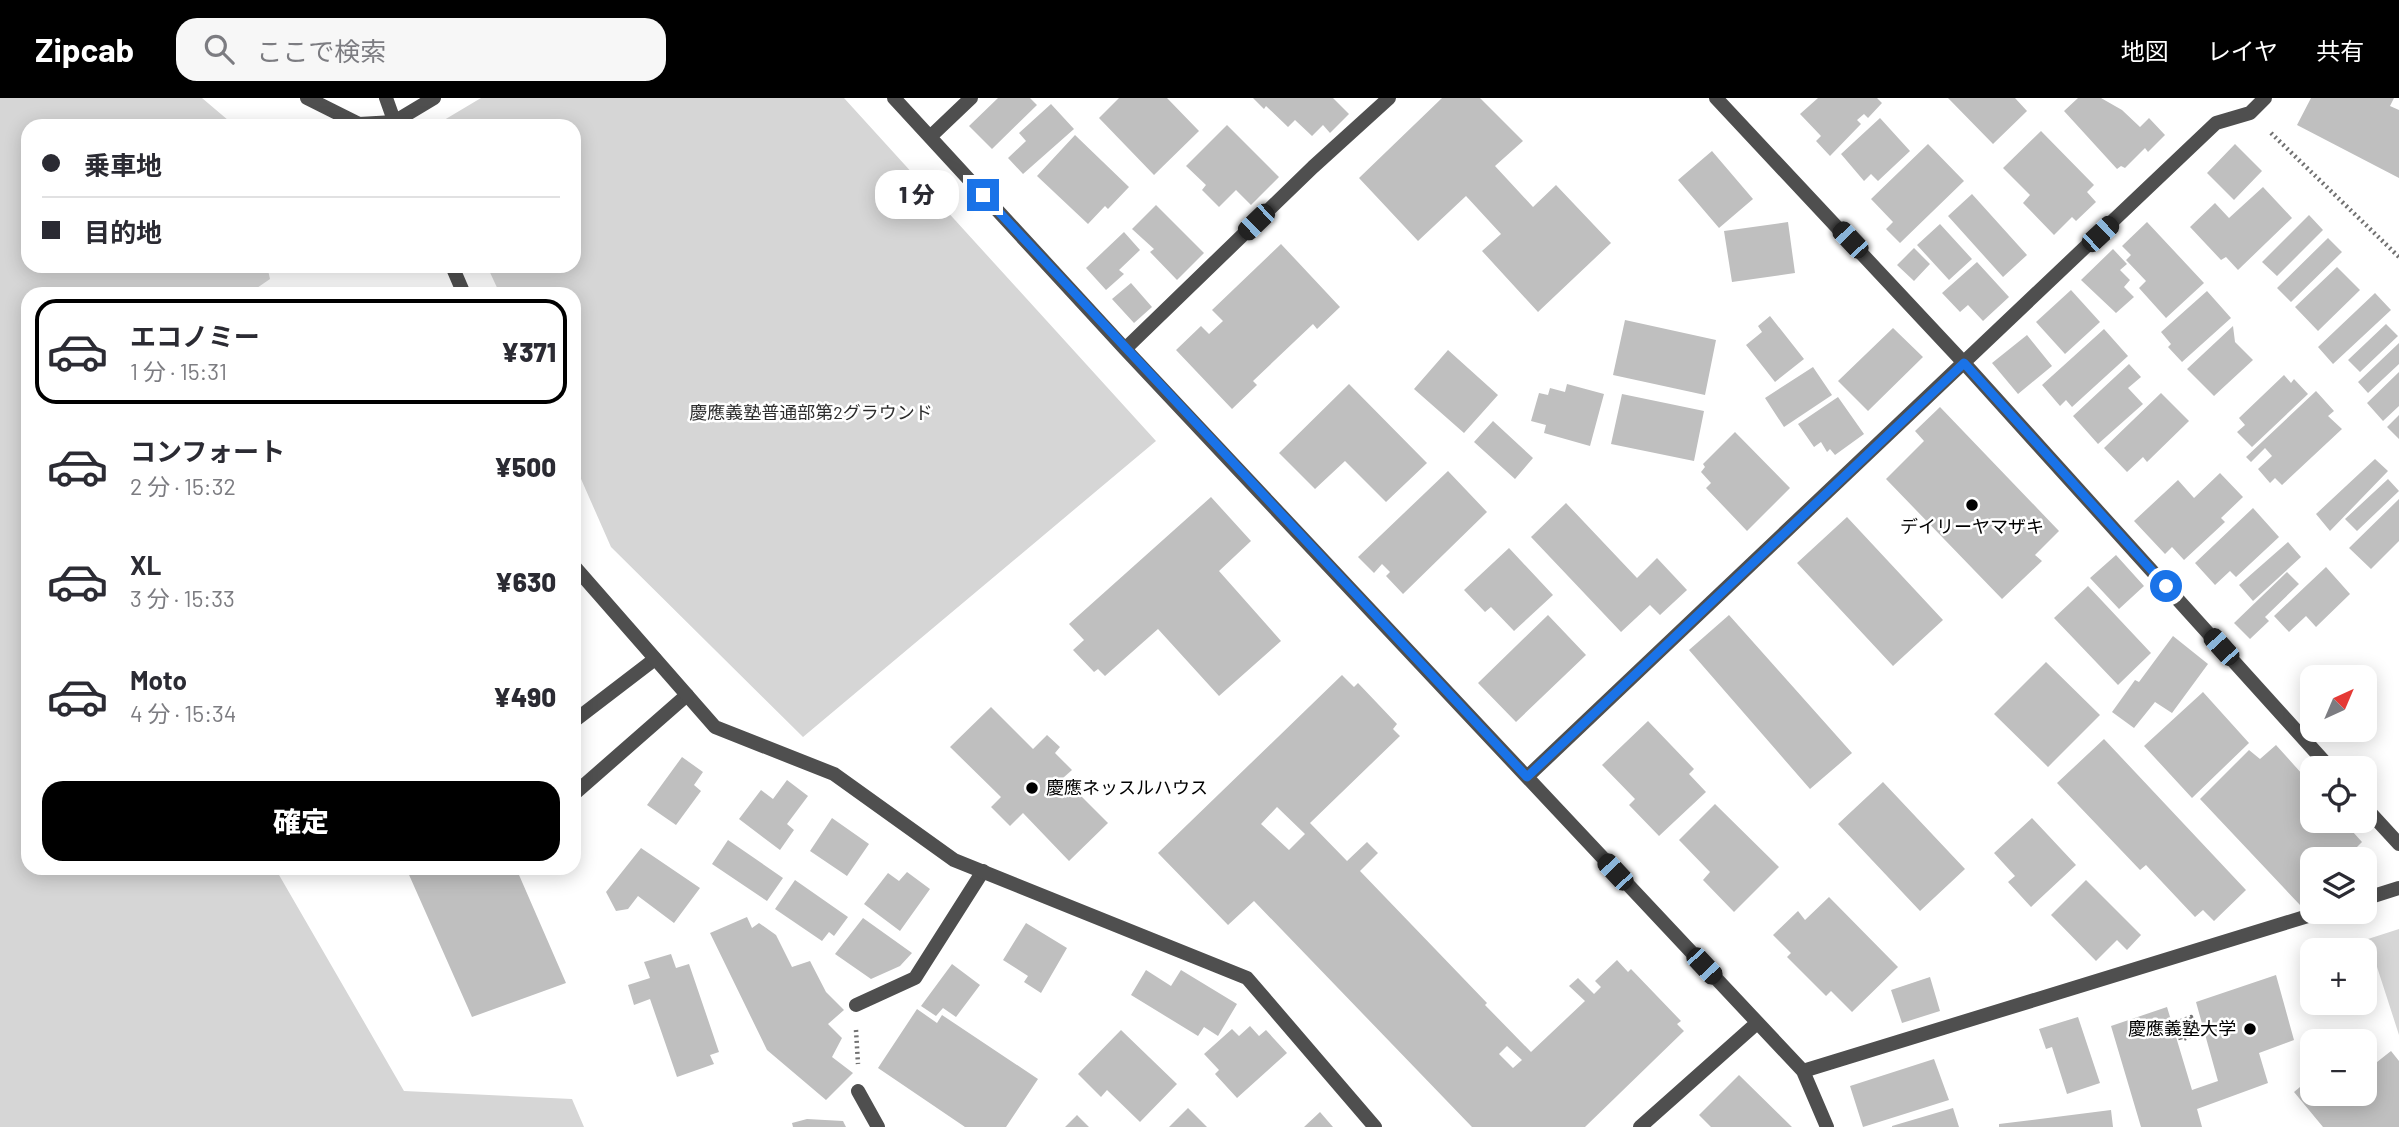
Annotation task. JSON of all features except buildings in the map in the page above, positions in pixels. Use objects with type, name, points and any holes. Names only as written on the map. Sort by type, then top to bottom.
[{"type":"street","points":[[307,98],[349,119]]},
{"type":"street","points":[[386,98],[393,119]]},
{"type":"street","points":[[402,119],[434,98]]},
{"type":"street","points":[[894,98],[1125,349],[1803,1071],[1827,1127]]},
{"type":"street","points":[[930,137],[971,98]]},
{"type":"street","points":[[1125,349],[1313,167],[1389,98]]},
{"type":"street","points":[[1716,98],[1964,363],[2319,756]]},
{"type":"street","points":[[1527,777],[2216,123],[2250,113],[2265,98]]},
{"type":"street","points":[[581,574],[715,727],[834,774],[954,860],[1247,978],[1375,1127]]},
{"type":"street","points":[[581,716],[655,659]]},
{"type":"street","points":[[581,788],[687,695]]},
{"type":"street","points":[[2377,820],[2399,844]]},
{"type":"street","points":[[856,1005],[915,978],[983,872]]},
{"type":"street","points":[[2377,895],[2399,888]]},
{"type":"street","points":[[1803,1071],[2300,918]]},
{"type":"street","points":[[1640,1127],[1757,1023]]},
{"type":"street","points":[[858,1091],[878,1127]]},
{"type":"path","points":[[2250,113],[2399,257]]},
{"type":"path","points":[[856,1005],[858,1091]]},
{"type":"path","points":[[2191,1017],[2195,1034],[2181,1040],[2176,1023],[2191,1017]]},
{"type":"green space","points":[[0,98],[202,98],[227,119],[21,119],[21,273],[269,273],[270,279],[258,287],[21,287],[21,875],[279,875],[404,1091],[572,1099],[584,1127],[0,1127]]},
{"type":"green space","name":"慶應義塾普通部第2グラウンド","points":[[481,98],[844,98],[1156,441],[803,737],[611,547],[581,479],[581,287],[497,287],[490,273],[581,273],[581,119],[446,119]]},
{"type":"green space","points":[[2399,929],[2399,1035],[2377,967],[2377,938],[2371,938]]},
{"type":"place","name":"デイリーヤマザキ","points":[[1972,505]]},
{"type":"place","name":"慶應ネッスルハウス","points":[[1032,788]]},
{"type":"place","name":"慶應義塾大学","points":[[2250,1029]]},
{"type":"route","points":[[983,195],[1527,777],[1964,363],[2166,586]]}]
